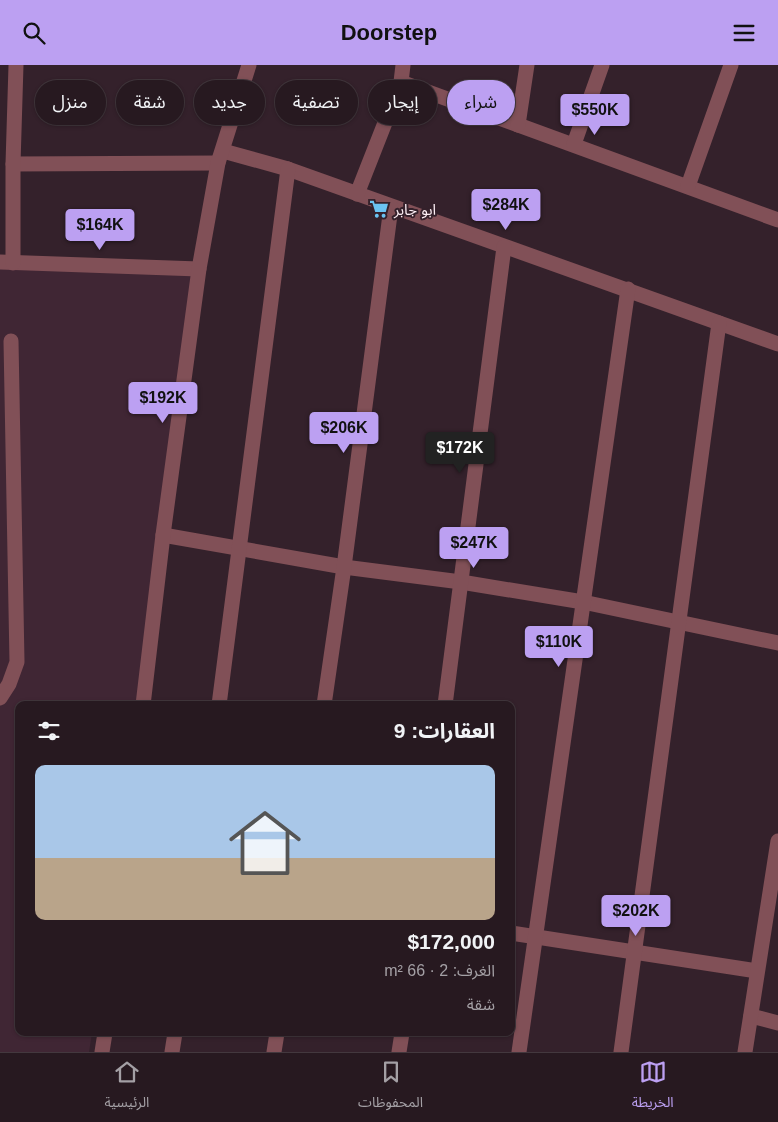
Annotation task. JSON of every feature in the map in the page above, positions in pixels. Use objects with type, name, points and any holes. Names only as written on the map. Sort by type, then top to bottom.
[{"type":"street","points":[[16,65],[7,263],[199,269]]},
{"type":"street","points":[[143,701],[162,535],[199,269],[221,157],[249,65]]},
{"type":"street","points":[[400,80],[403,65]]},
{"type":"street","points":[[518,125],[526,65]]},
{"type":"street","points":[[574,144],[602,65]]},
{"type":"street","points":[[688,186],[731,65]]},
{"type":"street","points":[[437,95],[778,220]]},
{"type":"street","points":[[357,194],[383,125]]},
{"type":"street","points":[[13,164],[221,157],[288,169],[778,344]]},
{"type":"street","points":[[220,701],[288,169]]},
{"type":"street","points":[[325,701],[391,207]]},
{"type":"street","points":[[446,701],[504,247]]},
{"type":"street","points":[[519,1052],[628,289]]},
{"type":"street","points":[[622,1052],[719,323]]},
{"type":"street","points":[[0,698],[9,684],[17,661],[11,341]]},
{"type":"street","points":[[162,535],[344,567],[461,582],[584,602],[778,643]]},
{"type":"street","points":[[746,1052],[778,841]]},
{"type":"street","points":[[515,934],[757,971]]},
{"type":"street","points":[[751,1016],[778,1023]]},
{"type":"street","points":[[102,1052],[105,1036]]},
{"type":"street","points":[[172,1052],[175,1036]]},
{"type":"street","points":[[274,1052],[277,1036]]},
{"type":"street","points":[[399,1052],[402,1036]]},
{"type":"shaded area","points":[[0,267],[199,269],[139,701],[15,701],[15,1036],[92,1036],[89,1052],[0,1052]]},
{"type":"place","name":"ابو جابر","points":[[379,209]]}]
